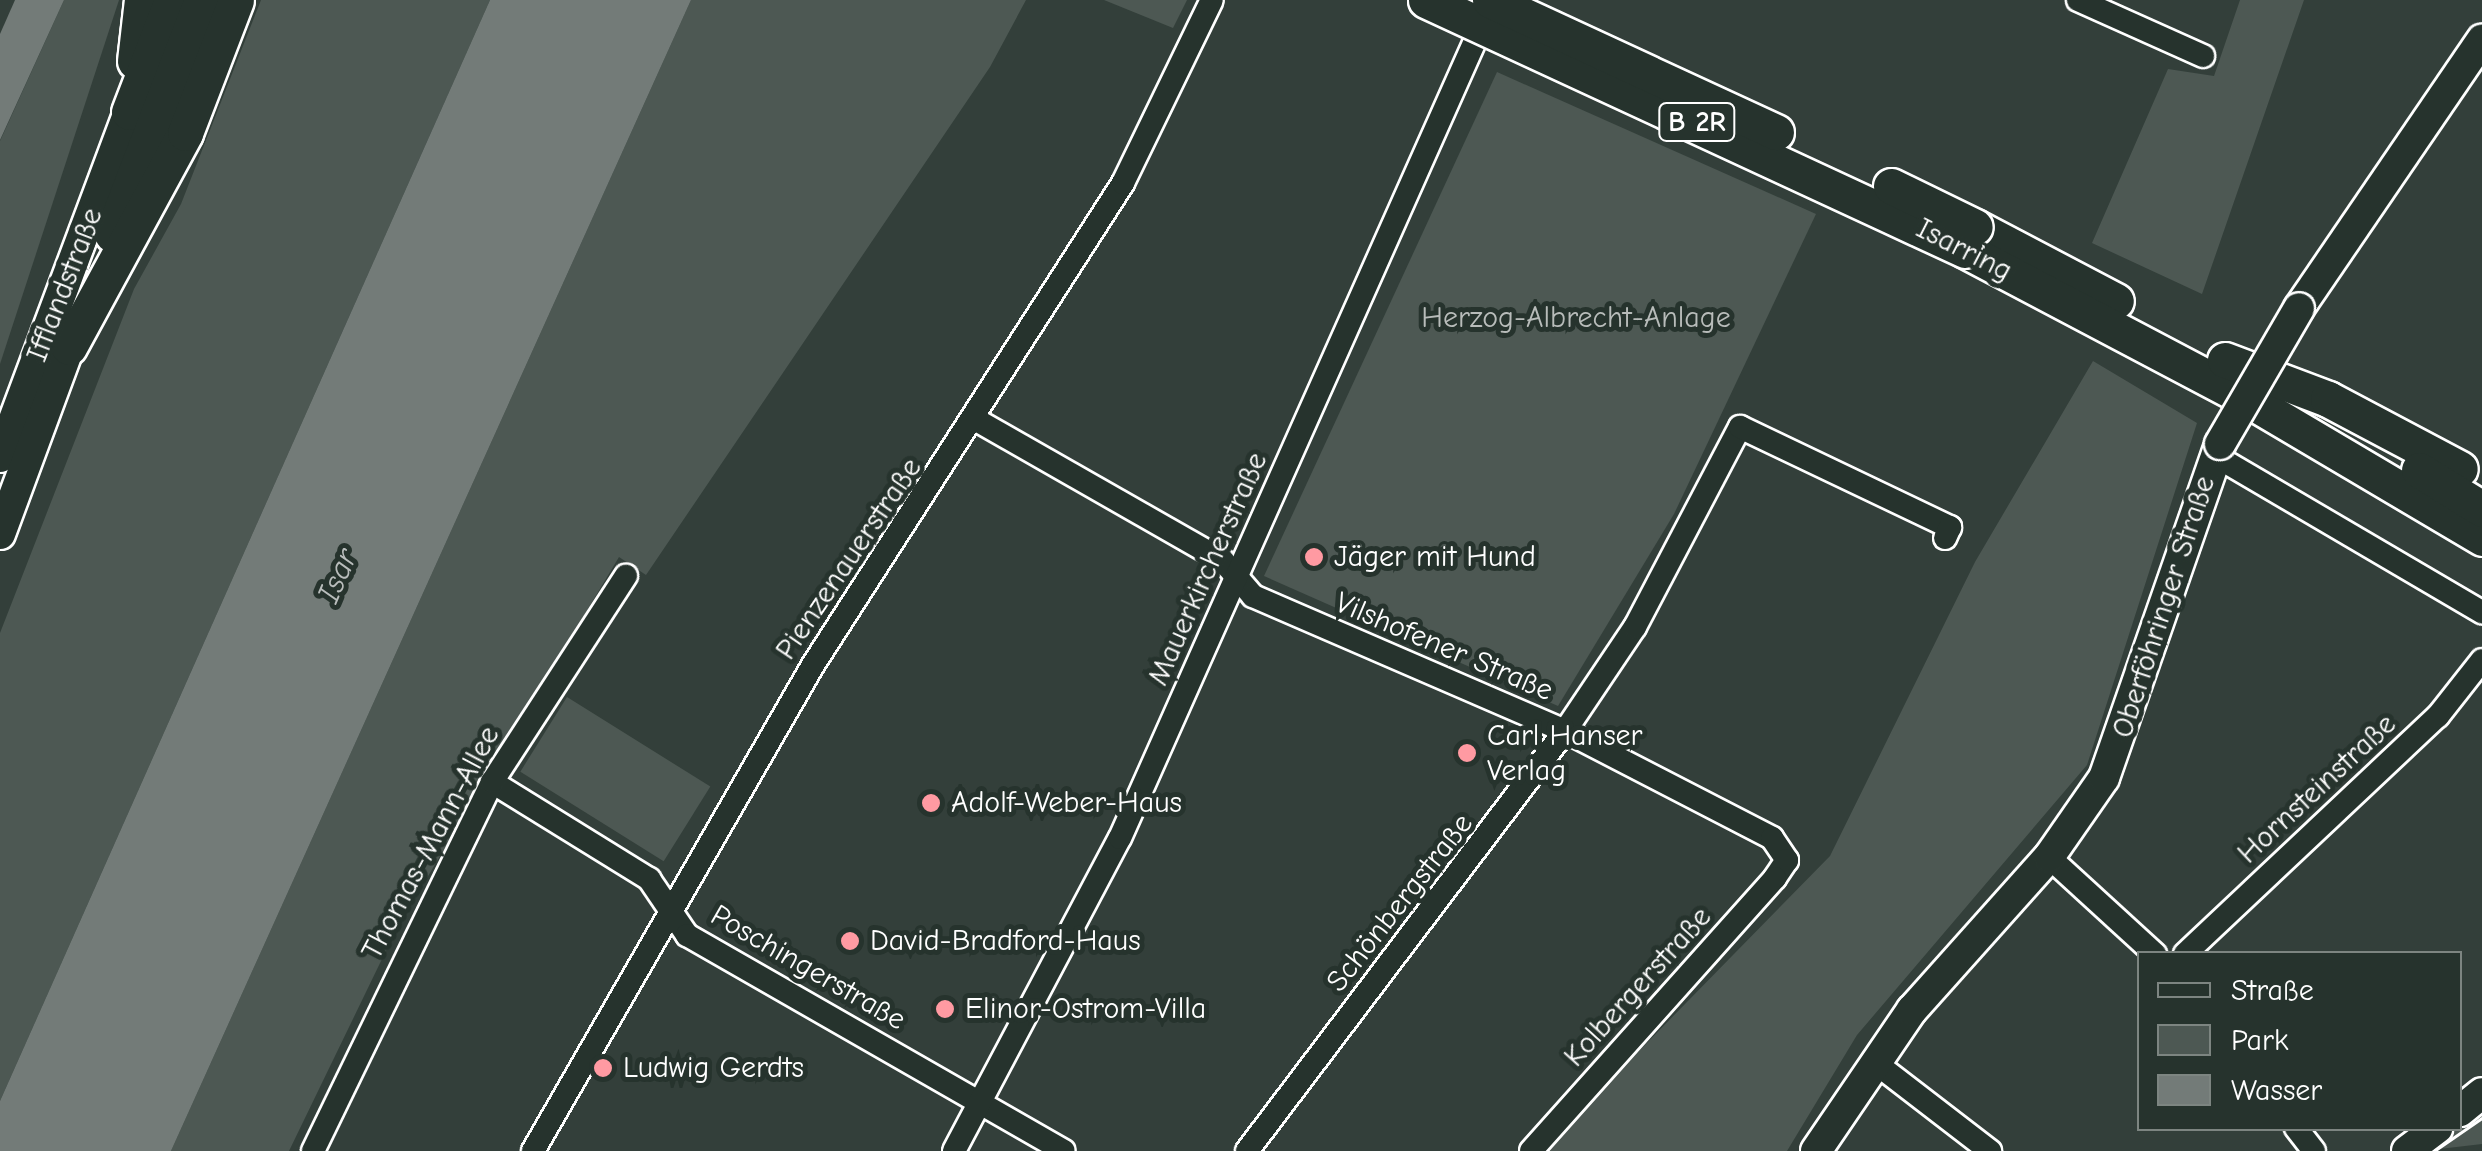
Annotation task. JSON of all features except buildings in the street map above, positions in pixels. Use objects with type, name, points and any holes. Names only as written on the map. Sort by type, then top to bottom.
[{"type":"highway","points":[[129,112],[142,0]]},
{"type":"highway","points":[[129,112],[172,0]]},
{"type":"highway","points":[[68,347],[202,0]]},
{"type":"highway","points":[[68,347],[185,133],[236,0]]},
{"type":"highway","name":"Isarring","points":[[1426,0],[1970,238],[2482,538]]},
{"type":"highway","name":"Isarring","points":[[1492,0],[2225,360],[2482,508]]},
{"type":"highway","points":[[2225,360],[2370,418],[2482,483]]},
{"type":"highway","points":[[2244,397],[2482,565]]},
{"type":"main road","name":"Oberföhringer Straße","points":[[1816,1151],[1872,1060],[2049,857],[2125,732],[2217,449],[2299,308],[2482,40]]},
{"type":"main road","name":"Ifflandstraße","points":[[0,457],[129,112]]},
{"type":"main road","name":"Ifflandstraße","points":[[0,534],[68,347]]},
{"type":"main road","points":[[2462,1109],[2482,1094]]},
{"type":"main road","points":[[2407,1151],[2432,1131]]},
{"type":"street","name":"Pienzenauerstraße","points":[[533,1151],[668,906],[813,665],[978,421],[1123,183],[1212,0]]},
{"type":"street","name":"Mauerkircherstraße","points":[[954,1151],[1120,838],[1238,582],[1492,0]]},
{"type":"street","points":[[2078,0],[2203,56]]},
{"type":"street","name":"Vilshofener Straße","points":[[978,421],[1223,562],[1238,582],[1565,731],[1772,838],[1786,860]]},
{"type":"street","name":"Schönbergstraße","points":[[1247,1151],[1565,731],[1635,627],[1740,427],[1950,527],[1945,538]]},
{"type":"street","points":[[2217,449],[2482,612]]},
{"type":"street","name":"Thomas-Mann-Allee","points":[[313,1151],[492,782],[626,576]]},
{"type":"street","name":"Hornsteinstraße","points":[[2189,951],[2438,716],[2482,660]]},
{"type":"street","name":"Poschingerstraße","points":[[492,782],[648,879],[687,934],[1064,1151]]},
{"type":"street","points":[[2049,857],[2151,951]]},
{"type":"street","name":"Kolbergerstraße","points":[[1531,1151],[1786,860]]},
{"type":"street","points":[[1872,1060],[1990,1151]]},
{"type":"street","points":[[2298,1131],[2314,1151]]},
{"type":"green space","points":[[64,0],[119,0],[0,364],[0,141]]},
{"type":"green space","points":[[261,0],[490,0],[0,1101],[0,633],[134,289],[181,204]]},
{"type":"green space","points":[[691,0],[1026,0],[990,67],[646,575],[619,557],[397,928],[289,1151],[171,1151]]},
{"type":"green space","points":[[1104,0],[1187,0],[1173,28]]},
{"type":"green space","points":[[2240,0],[2304,0],[2202,294],[2092,243],[2168,69],[2214,76]]},
{"type":"green space","name":"Herzog-Albrecht-Anlage","points":[[1497,72],[1816,214],[1674,514],[1558,706],[1264,576]]},
{"type":"green space","points":[[2093,361],[2197,423],[2087,765],[1857,1035],[1787,1151],[1541,1151],[1830,856],[1975,562]]},
{"type":"green space","points":[[567,697],[710,787],[664,861],[520,772]]},
{"type":"green space","points":[[2482,1101],[2482,1144],[2422,1151],[2455,1131],[2462,1131],[2462,1126]]},
{"type":"water","points":[[15,0],[64,0],[0,140],[0,34]]},
{"type":"water","name":"Isar","points":[[490,0],[691,0],[171,1151],[0,1151],[0,1101]]},
{"type":"tram line","points":[[2434,1151],[2482,1118]]},
{"type":"place","name":"Jäger mit Hund","points":[[1314,557]]},
{"type":"place","name":"Carl Hanser Verlag","points":[[1467,753]]},
{"type":"place","name":"Adolf-Weber-Haus","points":[[931,803]]},
{"type":"place","name":"David-Bradford-Haus","points":[[850,941]]},
{"type":"place","name":"Elinor-Ostrom-Villa","points":[[945,1009]]},
{"type":"place","name":"Ludwig Gerdts","points":[[603,1068]]}]
